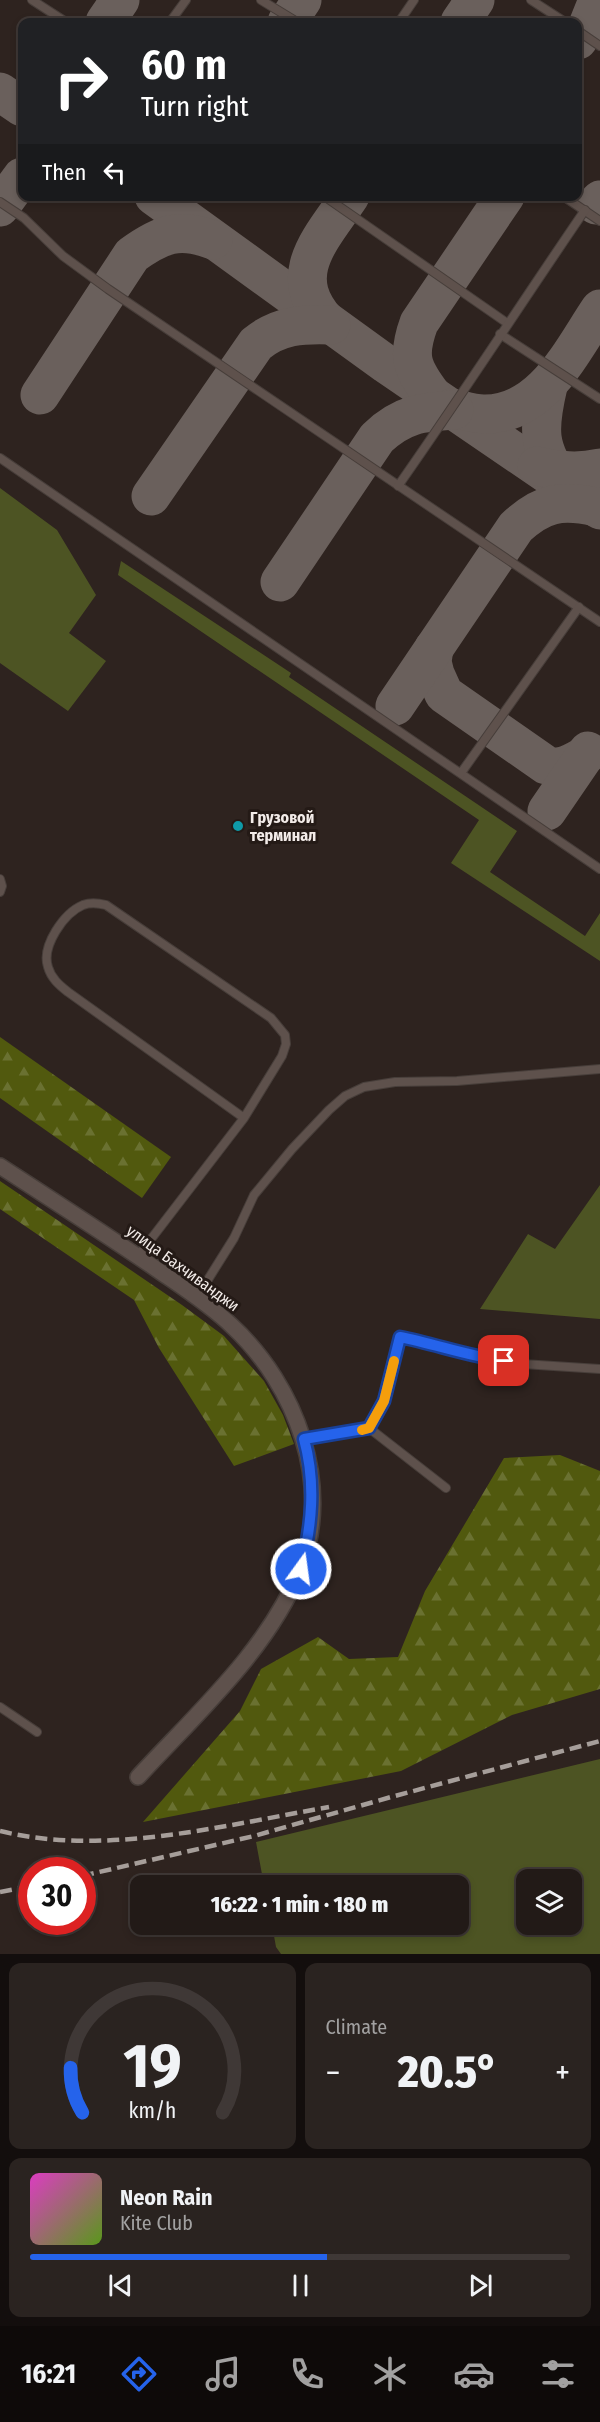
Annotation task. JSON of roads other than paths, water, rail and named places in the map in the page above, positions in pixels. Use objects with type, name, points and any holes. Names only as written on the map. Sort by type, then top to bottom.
[{"type":"street","name":"улица Бахчиванджи","points":[[0,1166],[138,1256],[197,1297],[234,1327],[250,1345],[279,1388],[304,1439],[309,1457],[313,1507],[301,1569],[287,1597],[256,1647],[138,1777]]},
{"type":"lane","points":[[32,0],[60,18]]},
{"type":"lane","points":[[173,18],[186,0]]},
{"type":"lane","points":[[261,0],[290,18]]},
{"type":"lane","points":[[402,18],[414,0]]},
{"type":"lane","points":[[531,0],[559,18]]},
{"type":"lane","points":[[582,34],[600,46]]},
{"type":"lane","points":[[331,201],[507,323]]},
{"type":"lane","points":[[571,201],[600,221]]},
{"type":"lane","points":[[0,202],[24,218],[63,256],[108,290],[600,622]]},
{"type":"lane","points":[[398,486],[585,210]]},
{"type":"lane","points":[[500,334],[600,399]]},
{"type":"lane","points":[[0,458],[600,869]]},
{"type":"lane","points":[[461,773],[579,607]]},
{"type":"lane","points":[[0,879],[2,886],[0,892]]},
{"type":"lane","points":[[138,1256],[244,1118],[282,1056],[286,1044],[285,1035],[271,1018],[106,905],[94,902],[82,905],[67,916],[49,943],[46,956],[47,966],[54,980],[244,1118]]},
{"type":"lane","points":[[197,1297],[234,1238],[254,1196],[292,1149],[345,1096],[364,1087],[395,1082],[457,1081],[600,1069]]},
{"type":"lane","points":[[369,1428],[384,1401],[400,1337],[477,1357],[523,1364],[600,1369]]},
{"type":"lane","points":[[304,1439],[369,1428],[446,1488]]},
{"type":"lane","points":[[0,1707],[37,1732]]},
{"type":"railway","points":[[96,1873],[254,1836],[600,1741]]},
{"type":"railway","points":[[0,1831],[40,1838],[81,1841],[123,1840],[165,1836],[329,1807]]},
{"type":"railway","points":[[0,1892],[18,1889]]},
{"type":"place","name":"Грузовой терминал","points":[[238,826]]}]
